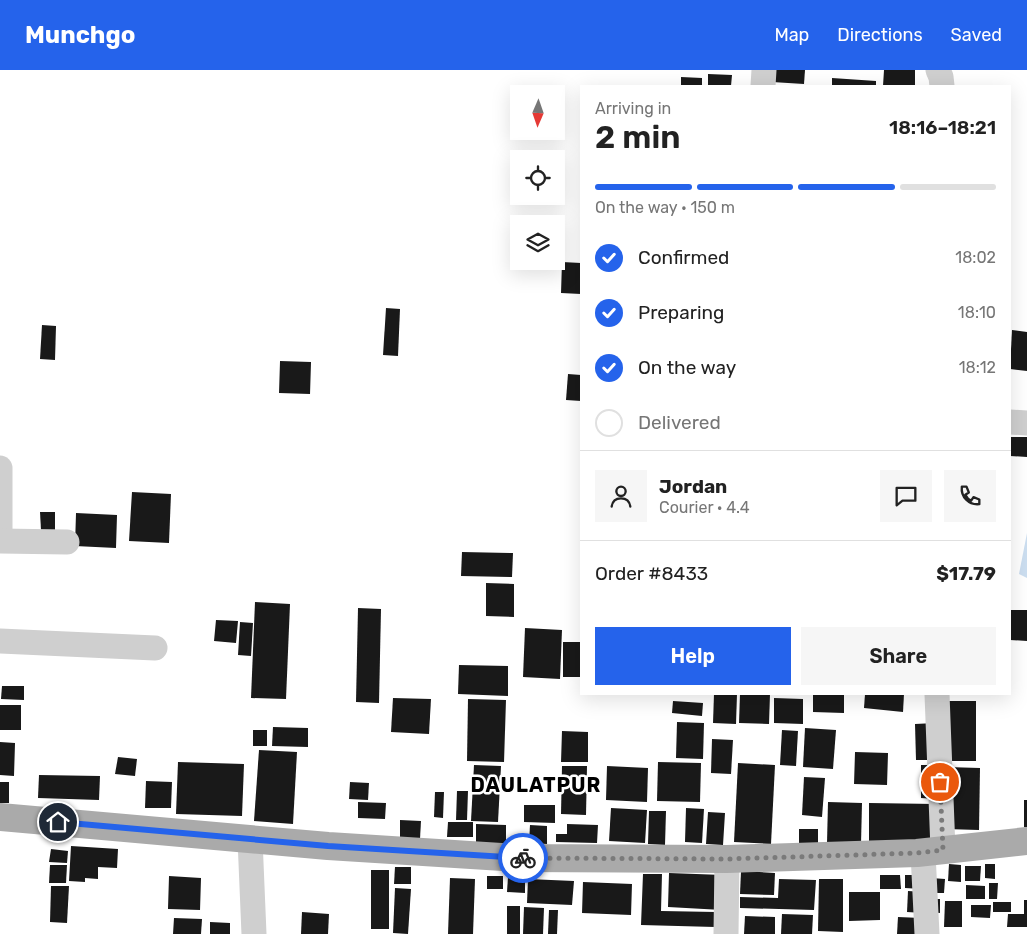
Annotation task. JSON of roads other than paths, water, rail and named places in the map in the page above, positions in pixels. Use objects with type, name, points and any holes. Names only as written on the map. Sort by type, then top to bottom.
[{"type":"main road","points":[[0,817],[328,846],[517,858],[727,859],[933,852],[1027,841]]},
{"type":"street","points":[[763,85],[764,70]]},
{"type":"street","points":[[938,70],[942,85]]},
{"type":"street","points":[[1011,422],[1027,423]]},
{"type":"street","points":[[0,468],[0,533]]},
{"type":"street","points":[[0,541],[67,542]]},
{"type":"street","points":[[0,641],[155,648]]},
{"type":"street","points":[[927,934],[933,852],[937,695]]},
{"type":"street","points":[[250,839],[254,934]]},
{"type":"street","points":[[726,934],[727,859]]},
{"type":"water","points":[[1027,533],[1027,578],[1019,574]]},
{"type":"district","name":"DAULATPUR","points":[[536,785]]}]
